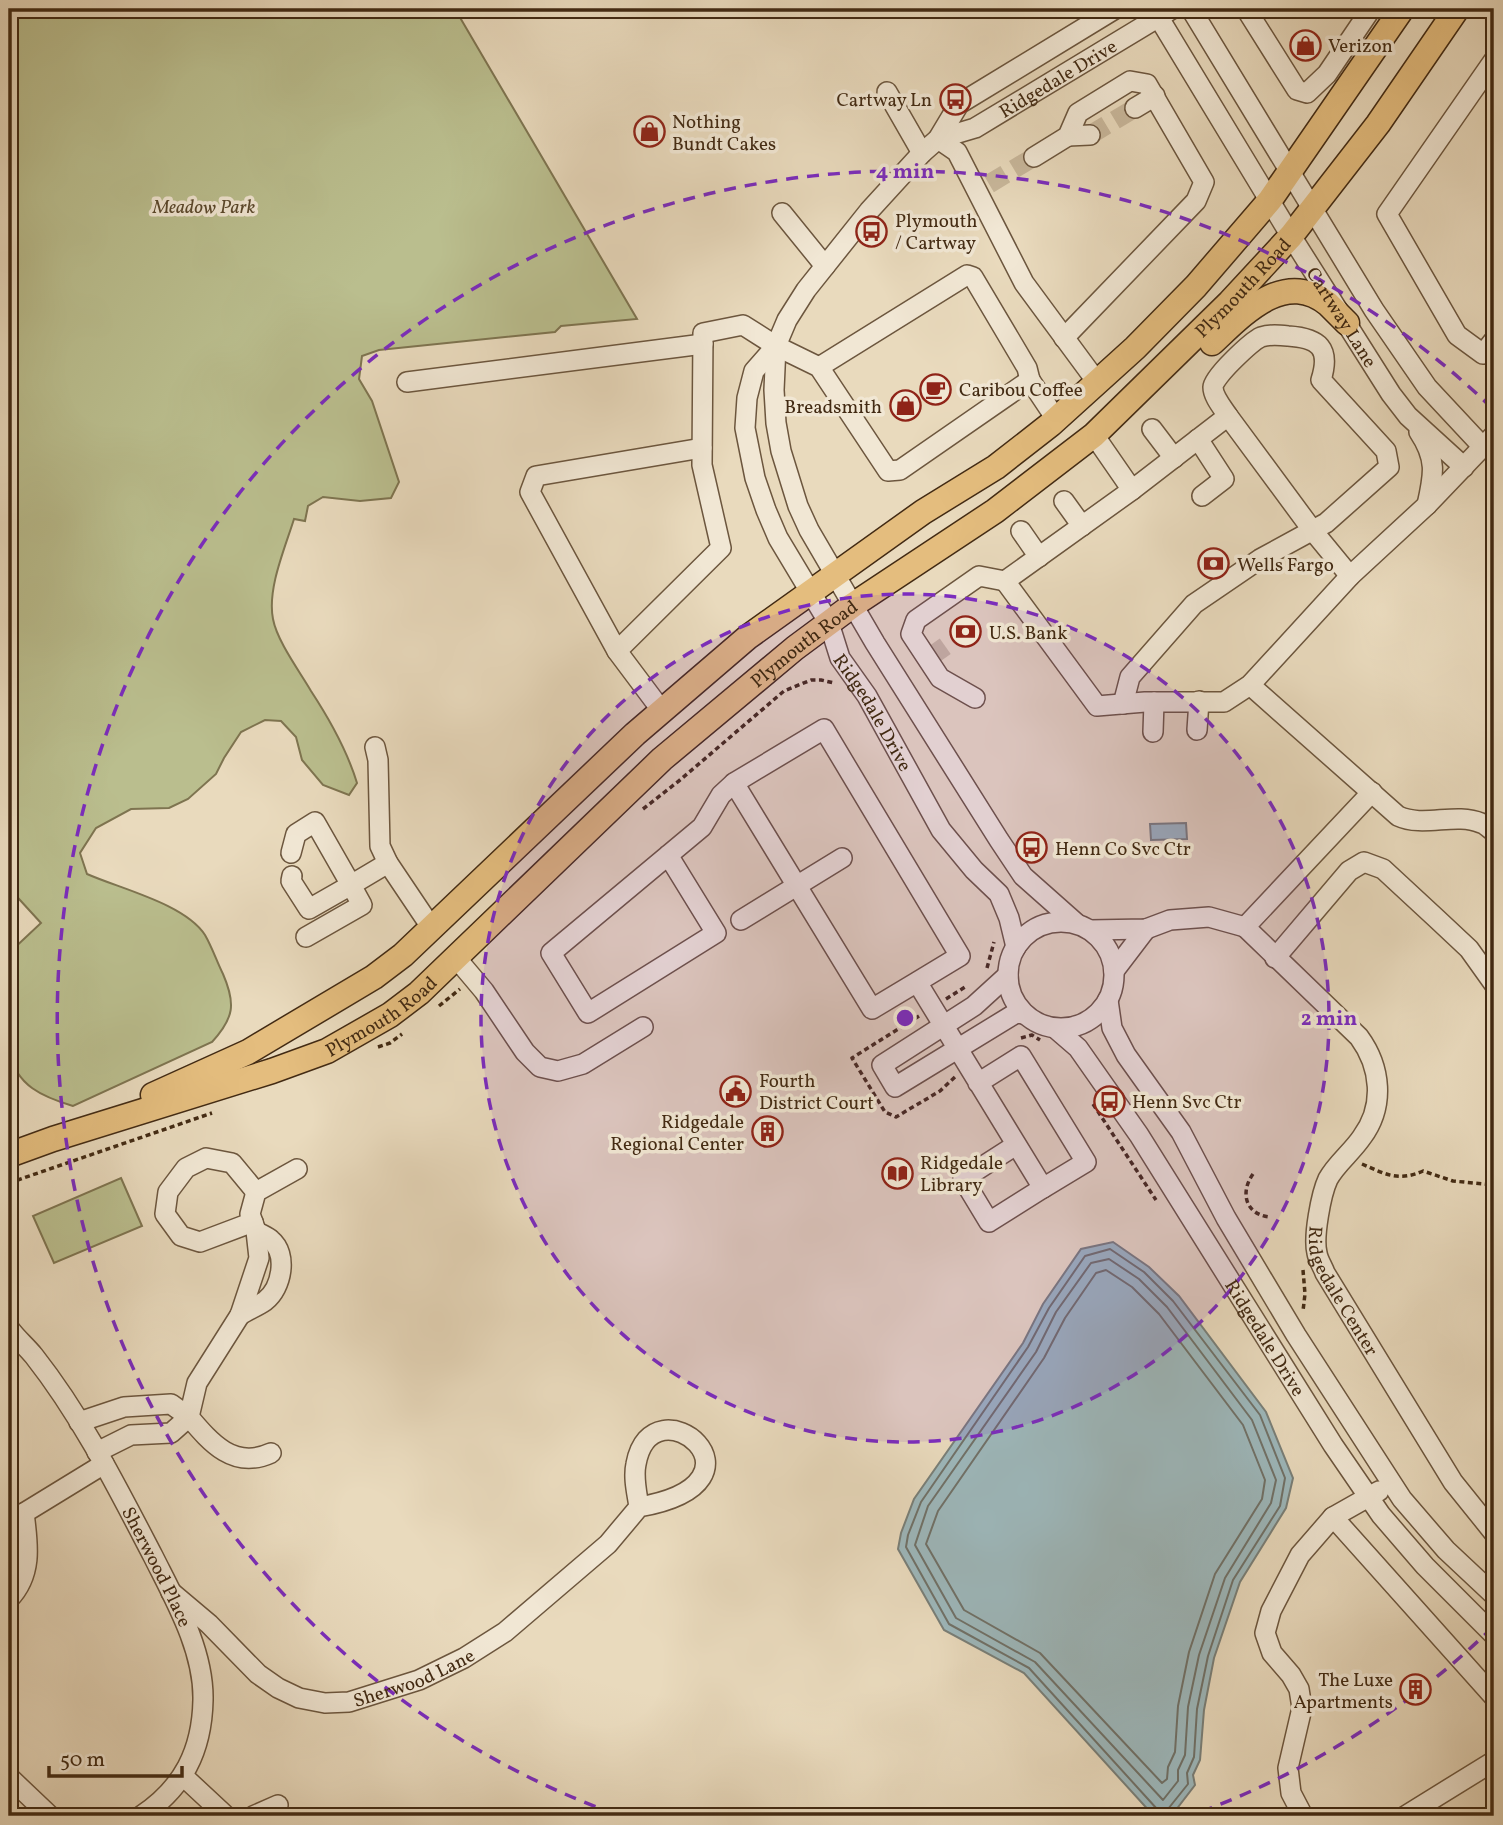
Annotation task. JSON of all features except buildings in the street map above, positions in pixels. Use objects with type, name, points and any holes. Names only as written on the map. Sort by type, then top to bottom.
[{"type":"main road","name":"Plymouth Road","points":[[53,1139],[248,1052],[374,977],[403,955],[662,711],[748,637],[923,512],[996,467],[1056,419],[1097,383],[1196,286],[1269,200],[1402,9]]},
{"type":"main road","name":"Plymouth Road","points":[[9,1155],[327,1051],[390,1015],[419,993],[662,759],[795,648],[853,605],[995,511],[1094,435],[1230,302],[1291,236],[1378,124],[1457,9]]},
{"type":"main road","points":[[1094,435],[1138,412],[1253,305],[1273,296],[1292,290],[1310,294],[1326,303],[1347,323]]},
{"type":"main road","points":[[431,927],[457,959]]},
{"type":"street","name":"Ridgedale Drive","points":[[1016,947],[1009,918],[999,894],[974,870],[941,831],[867,696],[840,658],[829,623],[778,538],[755,478],[745,428],[747,398],[754,371],[776,346],[806,290],[869,211],[938,139],[959,104],[1115,9]]},
{"type":"street","name":"Cartway Lane","points":[[1191,9],[1374,310],[1427,387],[1489,441]]},
{"type":"street","points":[[1246,9],[1297,90],[1307,93],[1327,74],[1371,9]]},
{"type":"street","name":"Ridgedale Drive","points":[[938,139],[975,128],[1163,12]]},
{"type":"street","name":"Cartway Lane","points":[[1163,12],[1269,200],[1391,394],[1408,416],[1464,467]]},
{"type":"street","points":[[1494,60],[1387,214],[1457,335],[1483,354],[1494,340]]},
{"type":"street","points":[[1064,338],[1196,201],[1204,181],[1146,83],[1130,81],[1078,113],[1068,136]]},
{"type":"street","points":[[887,92],[922,153]]},
{"type":"street","points":[[1135,108],[1155,96]]},
{"type":"street","points":[[1034,157],[1068,136],[1090,135]]},
{"type":"street","points":[[938,139],[957,152],[983,188],[1024,283],[1097,383]]},
{"type":"street","points":[[782,213],[825,266]]},
{"type":"street","points":[[819,367],[967,275],[973,277],[1027,368],[1030,380],[1056,419]]},
{"type":"street","points":[[617,651],[721,548],[702,465],[703,333],[743,325],[776,346],[819,367],[888,471],[900,470],[1030,380]]},
{"type":"street","points":[[1123,704],[1130,677],[1194,604],[1260,559],[1313,531],[1389,467],[1387,451],[1321,380],[1326,364],[1322,348],[1303,337],[1273,335],[1259,338],[1217,377],[1213,388],[1228,416],[1313,531],[1350,576]]},
{"type":"street","points":[[407,382],[703,344]]},
{"type":"street","name":"Ridgedale Drive","points":[[776,346],[776,423],[781,451],[798,506],[853,605],[1023,876],[1083,927]]},
{"type":"street","points":[[1005,581],[1228,416]]},
{"type":"street","points":[[1408,416],[1428,445],[1434,464],[1427,505]]},
{"type":"street","points":[[1152,429],[1174,458]]},
{"type":"street","points":[[1094,435],[1132,489]]},
{"type":"street","points":[[1198,439],[1224,479],[1202,496]]},
{"type":"street","points":[[975,698],[940,678],[911,634],[916,620],[979,576],[1005,581],[1097,706],[1154,702],[1224,702],[1250,685],[1350,576],[1427,505],[1489,441]]},
{"type":"street","points":[[662,711],[617,651],[530,492],[536,476],[702,448]]},
{"type":"street","points":[[1065,501],[1082,526]]},
{"type":"street","points":[[1021,531],[1039,557]]},
{"type":"street","points":[[916,620],[932,644]]},
{"type":"street","points":[[944,661],[953,685]]},
{"type":"street","points":[[1250,685],[1398,816],[1408,820],[1481,822],[1494,832]]},
{"type":"street","points":[[1198,730],[1199,701]]},
{"type":"street","points":[[1153,732],[1154,702]]},
{"type":"street","points":[[668,855],[716,933],[588,1013],[551,953],[668,855],[702,827],[721,795],[734,783],[824,729],[960,956],[872,1009],[734,783]]},
{"type":"street","points":[[375,747],[378,760],[380,846],[388,863],[431,927]]},
{"type":"street","points":[[1146,929],[1114,971],[1108,1000],[1099,1013],[1086,1022],[1072,1028],[1039,1024],[1024,1014],[1015,1003],[1008,975],[1016,947],[1038,927],[1056,921],[1083,927],[1146,929],[1170,920],[1209,917],[1245,927],[1372,792]]},
{"type":"street","points":[[292,853],[296,834],[315,822],[362,905],[306,937]]},
{"type":"street","points":[[741,920],[842,858]]},
{"type":"street","points":[[1275,958],[1349,871],[1364,862],[1383,869],[1469,949],[1494,984]]},
{"type":"street","points":[[292,876],[291,881],[309,909],[388,863]]},
{"type":"street","points":[[1083,927],[1098,936],[1109,952],[1114,971]]},
{"type":"street","name":"Ridgedale Center","points":[[1245,927],[1340,1018],[1370,1052],[1379,1093],[1364,1135],[1329,1177],[1320,1202],[1316,1252],[1325,1273],[1422,1435],[1453,1482],[1494,1533]]},
{"type":"street","points":[[457,959],[484,992],[525,1052],[541,1067],[558,1071],[583,1064],[643,1027]]},
{"type":"street","points":[[1008,975],[974,1006],[882,1065],[895,1087],[1016,1013],[1024,1014]]},
{"type":"street","points":[[918,982],[1043,1188]]},
{"type":"street","name":"Ridgedale Drive","points":[[1108,1000],[1112,1028],[1126,1055],[1181,1132],[1226,1218],[1296,1335],[1392,1484],[1446,1550],[1494,1595]]},
{"type":"street","name":"Ridgedale Drive","points":[[1056,1028],[1078,1048],[1139,1135],[1333,1445],[1381,1515],[1425,1566],[1494,1635]]},
{"type":"street","points":[[978,1083],[1021,1056],[1086,1162],[989,1222],[962,1179],[1016,1145]]},
{"type":"street","points":[[255,1227],[200,1242],[181,1236],[165,1214],[168,1192],[186,1168],[206,1158],[232,1163],[256,1192]]},
{"type":"street","points":[[9,1599],[17,1590],[29,1556],[16,1509],[101,1458],[131,1435],[171,1433],[189,1418],[197,1383],[240,1315],[259,1258],[255,1227],[250,1214],[256,1192],[297,1169]]},
{"type":"street","name":"Sherwood Place","points":[[9,1328],[33,1356],[101,1458],[172,1592],[200,1668],[203,1700],[200,1729],[192,1759],[177,1786],[141,1816]]},
{"type":"street","points":[[79,1422],[124,1407],[171,1404],[189,1418],[211,1442],[232,1456],[258,1459],[271,1453]]},
{"type":"street","points":[[1303,1816],[1291,1793],[1288,1768],[1302,1708],[1299,1689],[1272,1653],[1265,1633],[1271,1611],[1300,1555],[1333,1517],[1392,1484]]},
{"type":"street","name":"Sherwood Lane","points":[[172,1592],[209,1624],[257,1674],[278,1688],[299,1698],[324,1703],[349,1702],[419,1680],[464,1658],[505,1632],[608,1544],[639,1507]]},
{"type":"street","points":[[1333,1517],[1494,1697]]},
{"type":"street","points":[[1405,1816],[1494,1761]]},
{"type":"street","points":[[183,1776],[226,1816]]},
{"type":"street","points":[[9,1777],[50,1816]]},
{"type":"street","points":[[253,1816],[278,1805]]},
{"type":"path","points":[[940,1003],[965,988]]},
{"type":"path","points":[[1348,1154],[1359,1163],[1391,1176],[1408,1178],[1423,1171],[1453,1181],[1494,1185]]},
{"type":"path","points":[[1252,1174],[1244,1194],[1246,1202],[1251,1210],[1260,1216],[1269,1217]]},
{"type":"path","points":[[1303,1268],[1303,1313]]},
{"type":"green space","name":"Meadow Park","points":[[9,9],[455,9],[637,319],[561,326],[555,332],[379,350],[362,356],[359,379],[372,401],[399,482],[391,498],[360,501],[323,497],[308,506],[305,521],[294,519],[272,595],[273,619],[279,637],[325,713],[357,783],[349,795],[323,785],[302,760],[296,737],[281,721],[265,720],[241,732],[216,774],[188,799],[169,808],[131,809],[96,828],[80,853],[87,874],[151,898],[183,914],[196,924],[205,935],[223,974],[230,994],[231,1010],[225,1025],[212,1042],[73,1106],[51,1099],[32,1088],[18,1073],[9,1051],[9,953],[41,923],[9,888]]},
{"type":"green space","points":[[121,1178],[142,1226],[54,1263],[33,1216]]},
{"type":"water","points":[[1186,823],[1187,839],[1151,840],[1150,824]]},
{"type":"water","points":[[1113,1242],[1149,1267],[1179,1296],[1266,1412],[1293,1478],[1286,1508],[1240,1582],[1214,1658],[1204,1710],[1200,1760],[1193,1775],[1195,1785],[1172,1815],[1152,1814],[1024,1673],[944,1630],[898,1549],[914,1499],[1023,1343],[1043,1304],[1081,1249]]},
{"type":"tunnel","points":[[1090,135],[1135,108]]},
{"type":"tunnel","points":[[989,184],[1034,157]]},
{"type":"tunnel","points":[[932,644],[944,661]]},
{"type":"place","name":"Verizon","points":[[1305,45]]},
{"type":"place","name":"Cartway Ln","points":[[955,99]]},
{"type":"place","name":"Nothing Bundt Cakes","points":[[649,132]]},
{"type":"place","name":"Plymouth / Cartway","points":[[872,231]]},
{"type":"place","name":"Caribou Coffee","points":[[936,389]]},
{"type":"place","name":"Breadsmith","points":[[905,406]]},
{"type":"place","name":"Wells Fargo","points":[[1214,564]]},
{"type":"place","name":"U.S. Bank","points":[[966,632]]},
{"type":"place","name":"Henn Co Svc Ctr","points":[[1032,848]]},
{"type":"place","name":"Fourth District Court","points":[[736,1091]]},
{"type":"place","name":"Henn Svc Ctr","points":[[1109,1101]]},
{"type":"place","name":"Ridgedale Regional Center","points":[[767,1132]]},
{"type":"place","name":"Ridgedale Library","points":[[897,1173]]},
{"type":"place","name":"The Luxe Apartments","points":[[1416,1690]]}]
